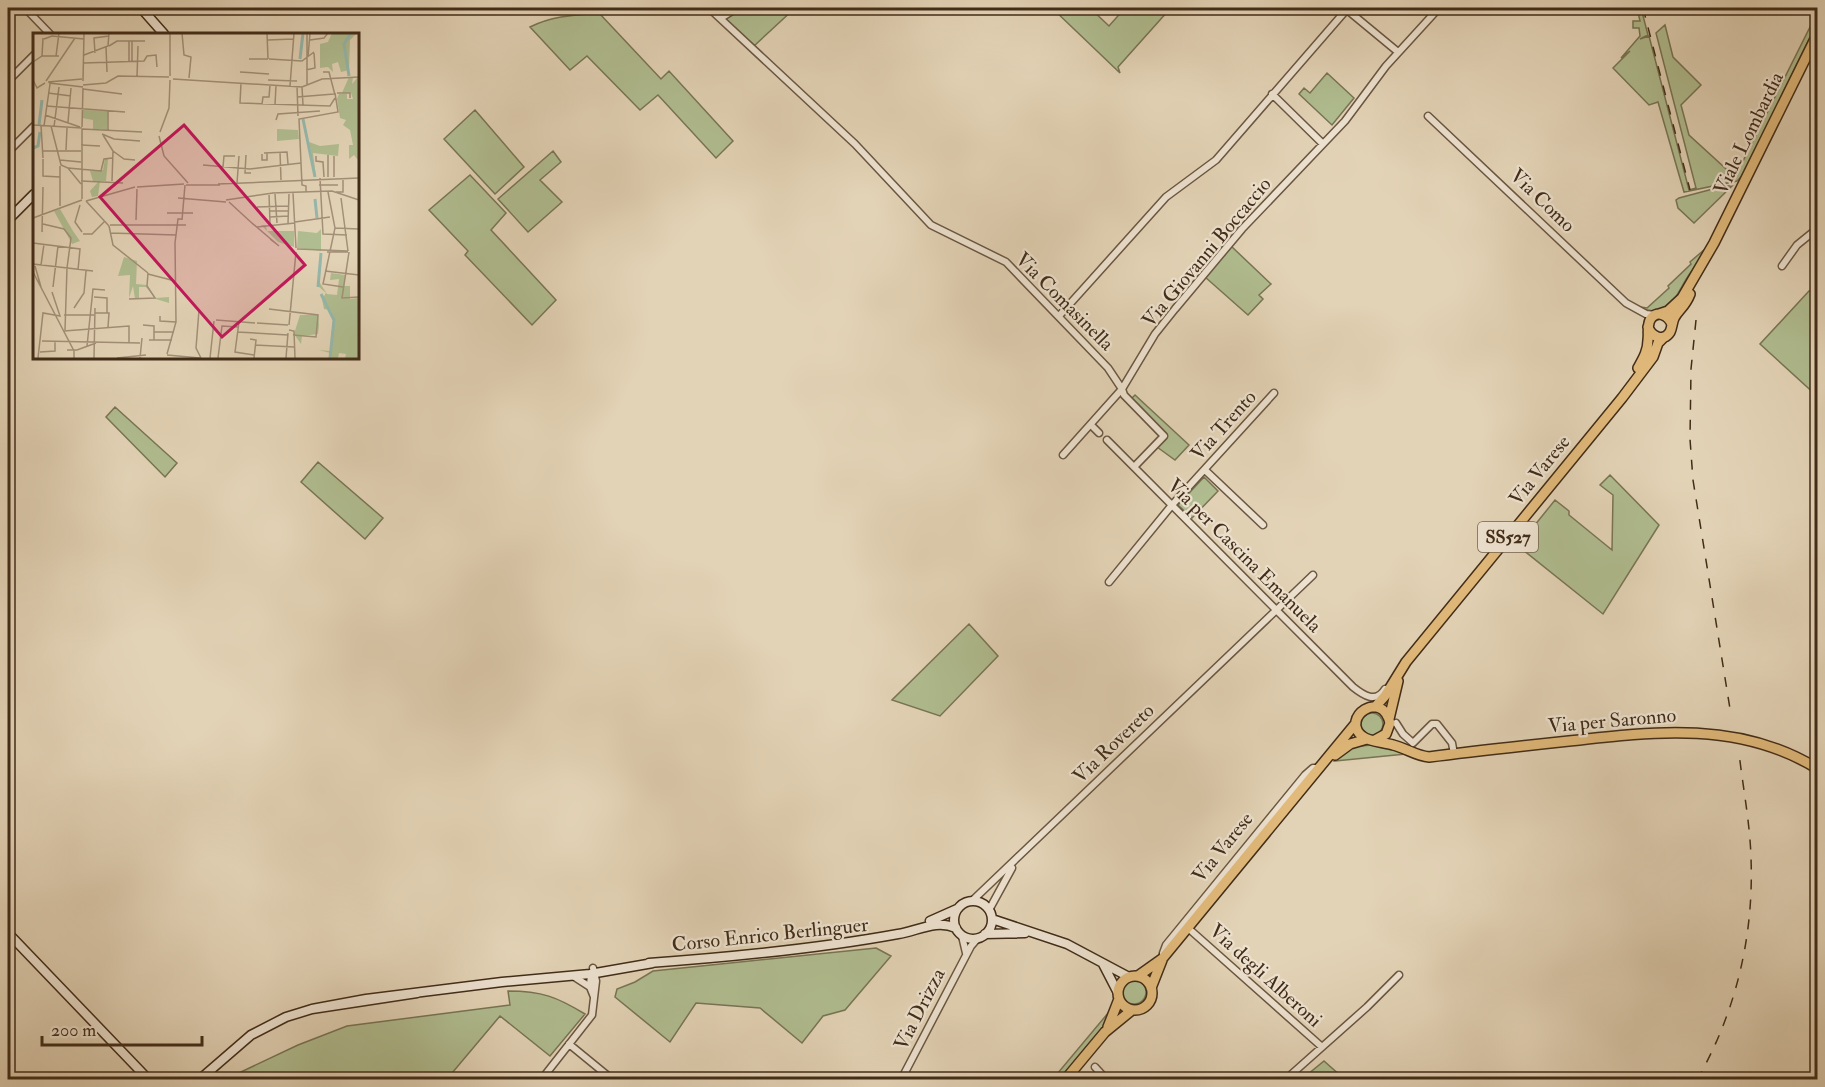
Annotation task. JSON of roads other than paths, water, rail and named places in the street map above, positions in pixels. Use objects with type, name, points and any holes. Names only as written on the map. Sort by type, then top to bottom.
[{"type":"main road","name":"Viale Lombardia","points":[[1659,314],[1668,311],[1682,298],[1710,248],[1818,33]]},
{"type":"main road","name":"Viale Lombardia","points":[[1672,325],[1677,314],[1688,301],[1710,248]]},
{"type":"main road","points":[[1659,314],[1668,317],[1672,325],[1669,333],[1664,337],[1652,335],[1648,327],[1651,318],[1659,314]]},
{"type":"main road","name":"Via Varese","points":[[1609,413],[1644,358],[1648,327]]},
{"type":"main road","name":"Via Varese","points":[[1370,708],[1609,413],[1653,357],[1658,343],[1664,337]]},
{"type":"main road","name":"Via Varese","points":[[1391,722],[1394,691],[1406,662]]},
{"type":"main road","points":[[1370,708],[1385,712],[1397,738],[1406,749]]},
{"type":"main road","name":"SS527","points":[[1356,723],[1359,715],[1370,708]]},
{"type":"main road","name":"SS527","points":[[1371,739],[1386,734],[1391,722]]},
{"type":"main road","points":[[1356,723],[1359,733],[1371,739]]},
{"type":"main road","name":"Via Varese","points":[[1134,977],[1162,959],[1356,723]]},
{"type":"main road","name":"Via per Saronno","points":[[1371,739],[1421,756],[1618,735],[1702,732],[1740,738],[1768,746],[1818,769]]},
{"type":"main road","name":"Via Varese","points":[[1320,768],[1350,744],[1371,739]]},
{"type":"main road","name":"Via Varese","points":[[1151,988],[1162,959]]},
{"type":"main road","points":[[1134,977],[1146,980],[1151,988]]},
{"type":"main road","name":"SS527","points":[[1105,1032],[1119,996],[1121,983],[1134,977]]},
{"type":"main road","name":"SS527","points":[[1065,1080],[1105,1032],[1132,1010],[1147,1005],[1151,996],[1151,988]]},
{"type":"main road","points":[[1119,996],[1124,1006],[1132,1010]]},
{"type":"street","points":[[26,8],[49,33]]},
{"type":"street","points":[[141,8],[161,32]]},
{"type":"street","name":"Via Comasinella","points":[[709,8],[855,144],[931,225],[1006,262],[1108,368],[1124,395],[1164,435],[1134,467]]},
{"type":"street","points":[[721,18],[736,8]]},
{"type":"street","points":[[1059,316],[1166,197],[1216,160],[1346,8],[1398,52]]},
{"type":"street","name":"Via Giovanni Boccaccio","points":[[1063,455],[1122,389],[1155,334],[1242,229],[1350,115],[1398,52],[1439,8]]},
{"type":"street","points":[[8,81],[33,56]]},
{"type":"street","points":[[1272,94],[1323,144]]},
{"type":"street","name":"Via Como","points":[[1428,116],[1594,274],[1635,309],[1646,315],[1659,314]]},
{"type":"street","points":[[8,152],[33,127]]},
{"type":"street","points":[[8,220],[33,195]]},
{"type":"street","points":[[1782,266],[1797,245],[1818,228]]},
{"type":"street","name":"Via Como","points":[[1635,309],[1648,327]]},
{"type":"street","name":"Via Trento","points":[[1109,582],[1172,505],[1274,393]]},
{"type":"street","points":[[1091,425],[1099,433]]},
{"type":"street","name":"Via per Cascina Emanuela","points":[[1107,440],[1360,692],[1370,708]]},
{"type":"street","points":[[1205,470],[1263,525]]},
{"type":"street","name":"Via Rovereto","points":[[974,900],[1313,575]]},
{"type":"street","points":[[1360,692],[1366,697],[1375,697],[1382,694],[1388,684],[1393,681]]},
{"type":"street","points":[[1391,722],[1413,743],[1432,724],[1437,724],[1452,743],[1454,754]]},
{"type":"street","name":"Via Varese","points":[[1162,959],[1166,945],[1298,783],[1313,768],[1320,768]]},
{"type":"street","points":[[982,936],[990,928],[991,914],[1016,859]]},
{"type":"street","points":[[1037,934],[982,936],[973,939],[962,936],[956,928],[954,917],[957,909],[965,902],[974,900],[983,903],[991,914],[1067,944],[1134,977]]},
{"type":"street","name":"Corso Enrico Berlinguer","points":[[890,936],[957,909]]},
{"type":"street","name":"Corso Enrico Berlinguer","points":[[533,978],[562,972],[593,974],[653,963],[890,936],[939,923],[956,928]]},
{"type":"street","name":"Via degli Alberoni","points":[[1188,928],[1322,1047]]},
{"type":"street","points":[[8,933],[149,1080]]},
{"type":"street","name":"Via Drizza","points":[[962,936],[966,954]]},
{"type":"street","name":"Via Drizza","points":[[901,1080],[966,954],[982,936]]},
{"type":"street","name":"Corso Enrico Berlinguer","points":[[199,1080],[241,1042],[262,1028],[312,1009],[366,999],[533,978],[593,974],[653,963]]},
{"type":"street","points":[[1102,963],[1119,996]]},
{"type":"street","points":[[593,974],[590,987],[595,1001]]},
{"type":"street","points":[[541,1080],[592,1015],[595,1001],[593,974]]},
{"type":"street","points":[[573,975],[590,987]]},
{"type":"street","points":[[1285,1080],[1399,975]]},
{"type":"street","name":"Corso Enrico Berlinguer","points":[[207,1080],[240,1046],[262,1028]]},
{"type":"street","points":[[106,1034],[157,1080]]},
{"type":"street","points":[[569,1044],[613,1080]]},
{"type":"street","points":[[1095,1067],[1107,1080]]},
{"type":"railway","points":[[1643,8],[1690,190]]},
{"type":"railway","points":[[1696,320],[1691,369],[1690,439],[1693,480],[1731,715]]},
{"type":"railway","points":[[1697,1080],[1722,1028],[1740,973],[1746,945],[1751,887],[1750,845],[1739,753]]}]
